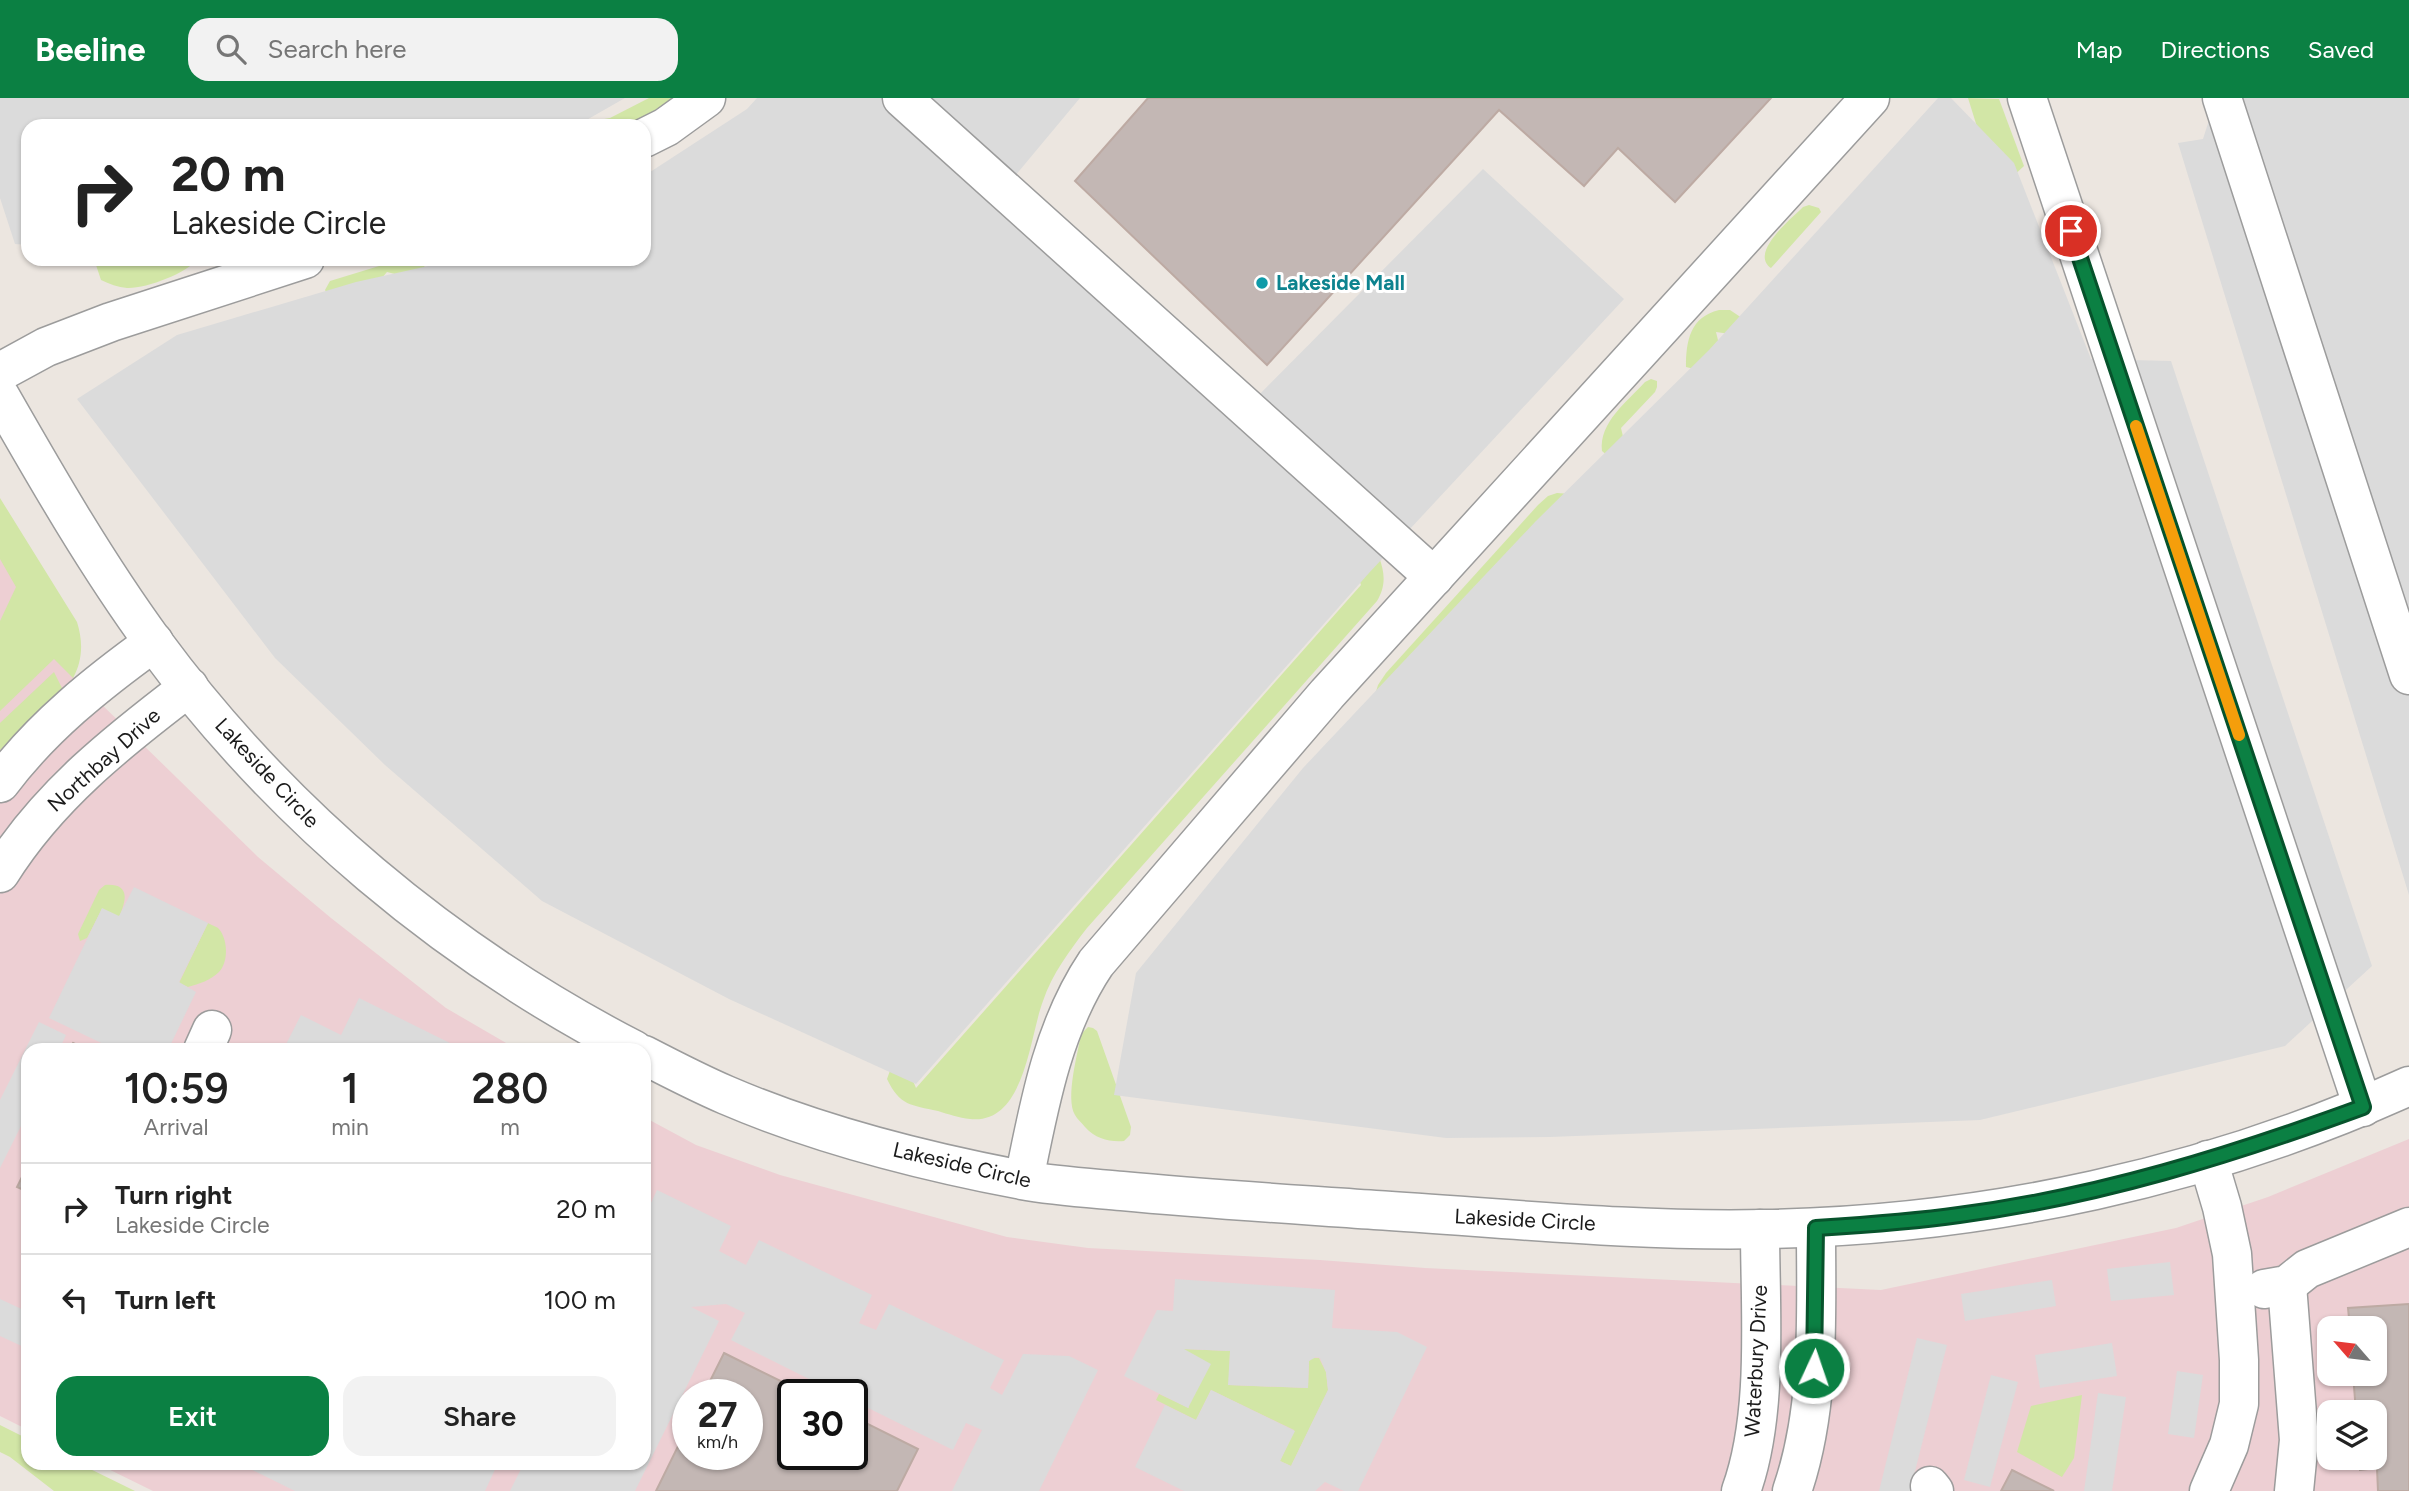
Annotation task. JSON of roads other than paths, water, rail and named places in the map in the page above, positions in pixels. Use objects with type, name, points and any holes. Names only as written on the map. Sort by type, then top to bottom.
[{"type":"street","points":[[651,134],[706,98]]},
{"type":"street","points":[[902,98],[1434,577]]},
{"type":"street","points":[[1024,1180],[1062,1028],[1075,997],[1096,962],[1319,704],[1870,98]]},
{"type":"street","points":[[2027,98],[2363,1107]]},
{"type":"street","points":[[2222,98],[2409,675]]},
{"type":"street","points":[[0,372],[46,347],[111,322],[283,266]]},
{"type":"street","name":"Lakeside Circle","points":[[0,396],[54,490],[154,642],[231,737],[331,841],[432,925],[566,1013],[621,1043]]},
{"type":"street","points":[[0,783],[35,741],[56,721],[118,668],[154,642]]},
{"type":"street","name":"Northbay Drive","points":[[0,873],[16,847],[73,781],[115,744],[189,687]]},
{"type":"street","name":"Lakeside Circle","points":[[651,1058],[727,1096],[836,1134],[1024,1180],[1207,1199],[1486,1219],[1691,1229],[1760,1230],[1892,1223],[2040,1202],[2153,1176],[2255,1146],[2363,1107],[2409,1086]]},
{"type":"street","points":[[2208,1160],[2232,1254],[2239,1404],[2229,1445],[2209,1491]]},
{"type":"street","points":[[2236,1301],[2261,1290],[2287,1285],[2307,1269],[2409,1227]]},
{"type":"street","points":[[1792,1491],[1805,1441],[1811,1400],[1816,1324],[1816,1228]]},
{"type":"street","name":"Waterbury Drive","points":[[1741,1491],[1747,1474],[1757,1415],[1760,1362],[1760,1230]]},
{"type":"street","points":[[2287,1285],[2299,1440],[2294,1491]]},
{"type":"place","name":"Lakeside Mall","points":[[1262,283]]}]
